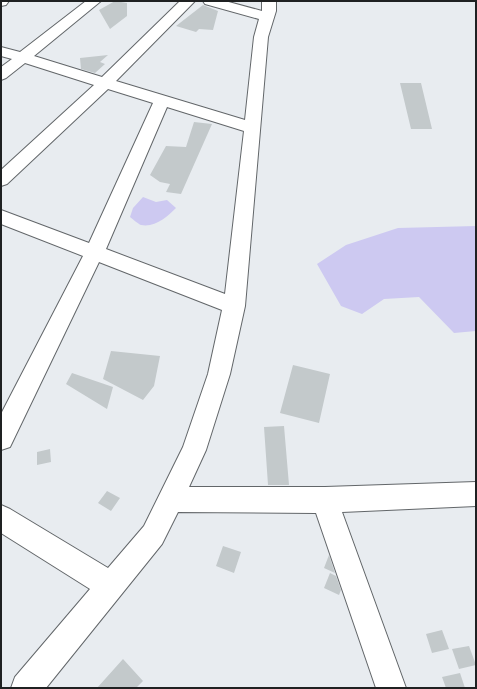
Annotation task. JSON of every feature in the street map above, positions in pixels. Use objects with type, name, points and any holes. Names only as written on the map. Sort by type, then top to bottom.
[{"type":"street","points":[[1,75],[94,1]]},
{"type":"street","points":[[1,180],[106,83],[188,1]]},
{"type":"street","points":[[26,688],[153,535],[172,499],[194,450],[219,374],[234,306],[261,37],[268,9],[210,1]]},
{"type":"street","points":[[1,51],[253,128]]},
{"type":"street","points":[[1,439],[94,253],[162,100]]},
{"type":"street","points":[[1,217],[234,306]]},
{"type":"street","points":[[172,499],[325,500],[476,494]]},
{"type":"street","points":[[325,500],[391,688]]},
{"type":"street","points":[[1,518],[112,586]]},
{"type":"shaded area","points":[[143,197],[156,202],[167,200],[176,208],[165,218],[156,223],[151,225],[138,224],[130,217],[133,208]]},
{"type":"shaded area","points":[[476,226],[476,331],[454,333],[419,297],[384,299],[362,314],[341,306],[317,264],[346,245],[398,228]]},
{"type":"building","points":[[115,1],[127,3],[127,16],[110,29],[99,10]]},
{"type":"building","points":[[203,5],[218,11],[213,30],[199,29],[196,32],[176,26]]},
{"type":"building","points":[[108,55],[100,62],[105,64],[95,73],[81,69],[80,58]]},
{"type":"building","points":[[400,83],[421,83],[432,129],[411,129]]},
{"type":"building","points":[[194,122],[212,124],[181,194],[166,192],[170,184],[160,182],[150,175],[166,146],[186,147]]},
{"type":"building","points":[[111,351],[160,356],[154,386],[143,400],[103,379]]},
{"type":"building","points":[[293,365],[330,374],[319,423],[280,413]]},
{"type":"building","points":[[72,373],[113,387],[107,409],[66,384]]},
{"type":"building","points":[[284,426],[289,485],[268,485],[264,427]]},
{"type":"building","points":[[50,449],[51,462],[37,465],[37,452]]},
{"type":"building","points":[[107,491],[120,498],[111,511],[98,503]]},
{"type":"building","points":[[223,546],[241,552],[234,573],[216,566]]},
{"type":"building","points":[[329,555],[335,573],[324,568]]},
{"type":"building","points":[[330,573],[336,576],[341,590],[339,595],[324,588]]},
{"type":"building","points":[[442,630],[449,649],[432,653],[426,634]]},
{"type":"building","points":[[469,646],[476,665],[459,669],[452,649]]},
{"type":"building","points":[[123,659],[143,681],[136,688],[97,688]]},
{"type":"building","points":[[460,673],[465,688],[446,688],[442,677]]}]
